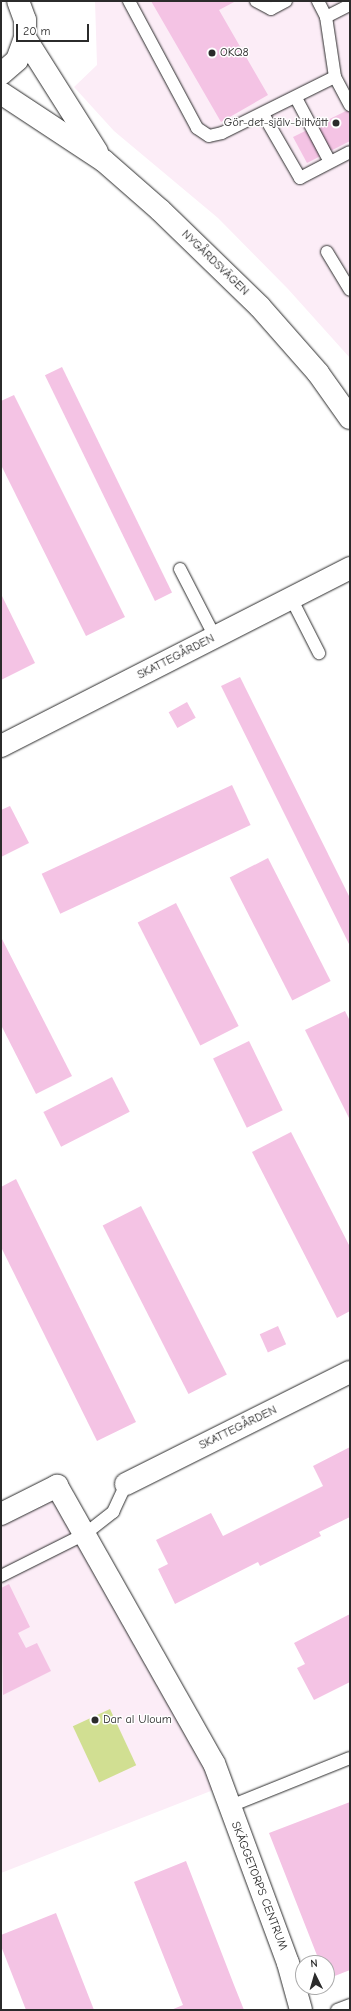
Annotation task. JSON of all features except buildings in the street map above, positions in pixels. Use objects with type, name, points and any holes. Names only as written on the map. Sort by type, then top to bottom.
[{"type":"street","points":[[1,74],[17,60],[24,15]]},
{"type":"street","name":"NYGÅRDSVÄGEN","points":[[24,15],[104,161]]},
{"type":"street","name":"NYGÅRDSVÄGEN","points":[[1,93],[104,161],[210,257],[260,306],[350,412]]},
{"type":"street","name":"SKATTEGÅRDEN","points":[[1,746],[350,568]]},
{"type":"street","name":"SKATTEGÅRDEN","points":[[126,1484],[350,1372]]},
{"type":"street","name":"SKÄGGETORPS CENTRUM","points":[[1,1514],[57,1486],[214,1763],[228,1807],[288,1963],[301,2010]]},
{"type":"lane","points":[[129,1],[197,128],[209,136],[216,135],[263,114],[335,77]]},
{"type":"lane","points":[[256,1],[271,9],[286,1]]},
{"type":"lane","points":[[318,1],[326,17],[335,77],[350,105]]},
{"type":"lane","points":[[326,17],[350,5]]},
{"type":"lane","points":[[296,98],[330,162]]},
{"type":"lane","points":[[263,114],[300,178],[350,152]]},
{"type":"lane","points":[[327,252],[350,290]]},
{"type":"lane","points":[[180,569],[215,637]]},
{"type":"lane","points":[[291,598],[319,653]]},
{"type":"lane","points":[[1,1576],[85,1534],[113,1512],[126,1484]]},
{"type":"lane","points":[[228,1807],[350,1758]]},
{"type":"lane","points":[[337,2010],[350,2005]]},
{"type":"shaded area","points":[[95,1],[350,1],[350,358],[288,289],[218,218],[114,131],[74,87],[97,65]]},
{"type":"shaded area","name":"Dar al Uloum","points":[[57,1486],[221,1787],[1,1873],[1,1514]]},
{"type":"green space","points":[[110,1709],[136,1765],[99,1783],[73,1726]]},
{"type":"place","name":"OKQ8","points":[[212,53]]},
{"type":"place","name":"Gör-det-själv-biltvätt","points":[[336,123]]},
{"type":"place","name":"Dar al Uloum","points":[[95,1720]]}]
